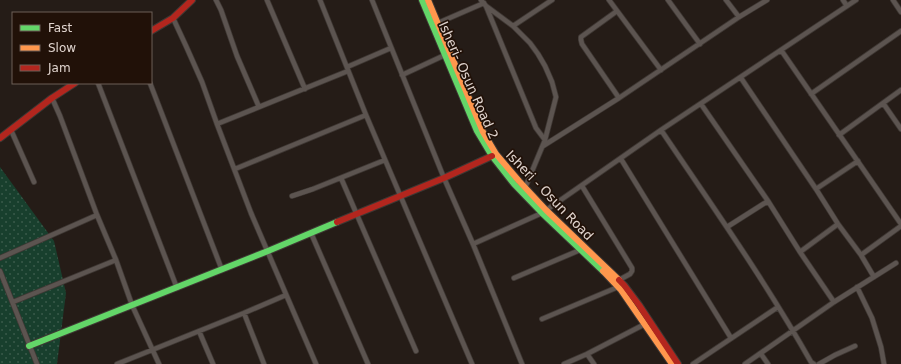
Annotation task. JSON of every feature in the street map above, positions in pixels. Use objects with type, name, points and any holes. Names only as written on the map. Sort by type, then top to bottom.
[{"type":"main road","points":[[152,31],[172,18],[192,0]]},
{"type":"main road","name":"Isheri- Osun Road 2","points":[[422,0],[472,119],[492,156],[514,184],[544,212],[580,250],[619,283],[672,364]]},
{"type":"main road","name":"Isheri - Osun Road","points":[[428,0],[483,132],[496,154],[544,212],[619,283],[639,305],[678,364]]},
{"type":"main road","points":[[0,138],[52,98],[73,84]]},
{"type":"main road","points":[[29,346],[222,270],[444,178],[492,156]]},
{"type":"street","points":[[216,0],[237,56],[259,107]]},
{"type":"street","points":[[268,0],[305,89]]},
{"type":"street","points":[[320,0],[366,116],[472,364]]},
{"type":"street","points":[[372,0],[444,178],[473,244],[522,364]]},
{"type":"street","points":[[513,26],[552,0]]},
{"type":"street","points":[[609,0],[661,70]]},
{"type":"street","points":[[668,0],[700,44]]},
{"type":"street","points":[[726,0],[739,17]]},
{"type":"street","points":[[543,146],[619,98],[739,17],[767,0]]},
{"type":"street","points":[[843,0],[847,6]]},
{"type":"street","points":[[473,244],[544,212],[661,130],[856,0]]},
{"type":"street","points":[[893,0],[901,12]]},
{"type":"street","points":[[438,23],[484,3]]},
{"type":"street","points":[[484,3],[513,26],[530,43],[545,66],[552,82],[556,97],[543,146],[525,188]]},
{"type":"street","points":[[484,3],[536,128],[545,140]]},
{"type":"street","points":[[618,11],[580,40],[619,98]]},
{"type":"street","points":[[172,18],[202,82],[252,213],[316,364]]},
{"type":"street","points":[[811,94],[901,31]]},
{"type":"street","points":[[217,124],[305,89],[391,48]]},
{"type":"street","points":[[781,50],[901,225],[861,255]]},
{"type":"street","points":[[402,75],[445,55]]},
{"type":"street","points":[[741,78],[838,224],[861,255],[874,277]]},
{"type":"street","points":[[98,84],[177,288]]},
{"type":"street","points":[[150,84],[222,270]]},
{"type":"street","points":[[839,135],[901,90]]},
{"type":"street","points":[[52,98],[116,260],[132,305],[159,364]]},
{"type":"street","points":[[883,103],[901,129]]},
{"type":"street","points":[[701,104],[768,201],[834,302]]},
{"type":"street","points":[[235,169],[366,116]]},
{"type":"street","points":[[11,130],[34,182]]},
{"type":"street","points":[[661,130],[727,227],[814,364]]},
{"type":"street","points":[[621,159],[731,338]]},
{"type":"street","points":[[292,196],[385,160]]},
{"type":"street","points":[[816,189],[858,161]]},
{"type":"street","points":[[341,178],[416,351]]},
{"type":"street","points":[[542,319],[619,283],[632,271],[632,268],[582,186]]},
{"type":"street","points":[[727,227],[768,201]]},
{"type":"street","points":[[0,258],[97,215]]},
{"type":"street","points":[[800,252],[838,224]]},
{"type":"street","points":[[312,233],[368,364]]},
{"type":"street","points":[[514,278],[580,250]]},
{"type":"street","points":[[13,302],[116,260]]},
{"type":"street","points":[[745,364],[834,302],[896,263]]},
{"type":"street","points":[[0,271],[37,364]]},
{"type":"street","points":[[857,287],[872,318],[881,347],[884,364]]},
{"type":"street","points":[[117,364],[286,295]]},
{"type":"street","points":[[693,364],[778,307]]},
{"type":"street","points":[[244,313],[264,364]]},
{"type":"street","points":[[564,364],[587,354],[645,324]]},
{"type":"street","points":[[199,331],[213,364]]},
{"type":"street","points":[[819,364],[834,355],[855,346]]},
{"type":"street","points":[[587,354],[594,364]]},
{"type":"street","points":[[761,354],[768,364]]},
{"type":"green space","points":[[0,167],[54,241],[66,293],[57,364],[0,364]]},
{"type":"traffic: fast","points":[[422,0],[477,131],[492,156],[514,184],[603,271]]},
{"type":"traffic: fast","points":[[29,346],[337,222]]},
{"type":"traffic: slow","points":[[428,0],[483,132],[496,154],[546,210],[619,280]]},
{"type":"traffic: slow","points":[[603,271],[621,290],[672,364]]},
{"type":"traffic: jam","points":[[152,30],[173,18],[192,0]]},
{"type":"traffic: jam","points":[[0,138],[52,98],[73,84]]},
{"type":"traffic: jam","points":[[337,222],[444,178],[492,156]]},
{"type":"traffic: jam","points":[[619,280],[639,305],[678,364]]}]
